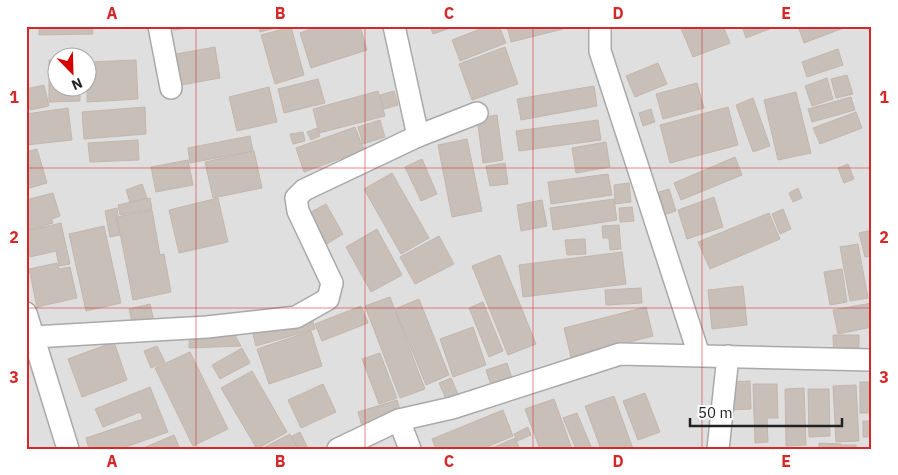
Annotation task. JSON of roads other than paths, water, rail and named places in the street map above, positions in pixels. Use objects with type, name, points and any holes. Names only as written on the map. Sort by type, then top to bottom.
[{"type":"street","points":[[159,26],[171,88]]},
{"type":"street","points":[[394,26],[418,136]]},
{"type":"street","points":[[600,26],[600,51],[699,355]]},
{"type":"street","points":[[30,338],[207,327],[296,316],[328,300],[332,283],[298,211],[296,198],[304,190],[418,136],[477,114]]},
{"type":"street","points":[[26,313],[30,338],[68,449]]},
{"type":"street","points":[[338,449],[399,420],[452,408],[620,354],[872,360]]},
{"type":"street","points":[[718,449],[728,356]]},
{"type":"street","points":[[399,420],[410,449]]}]
